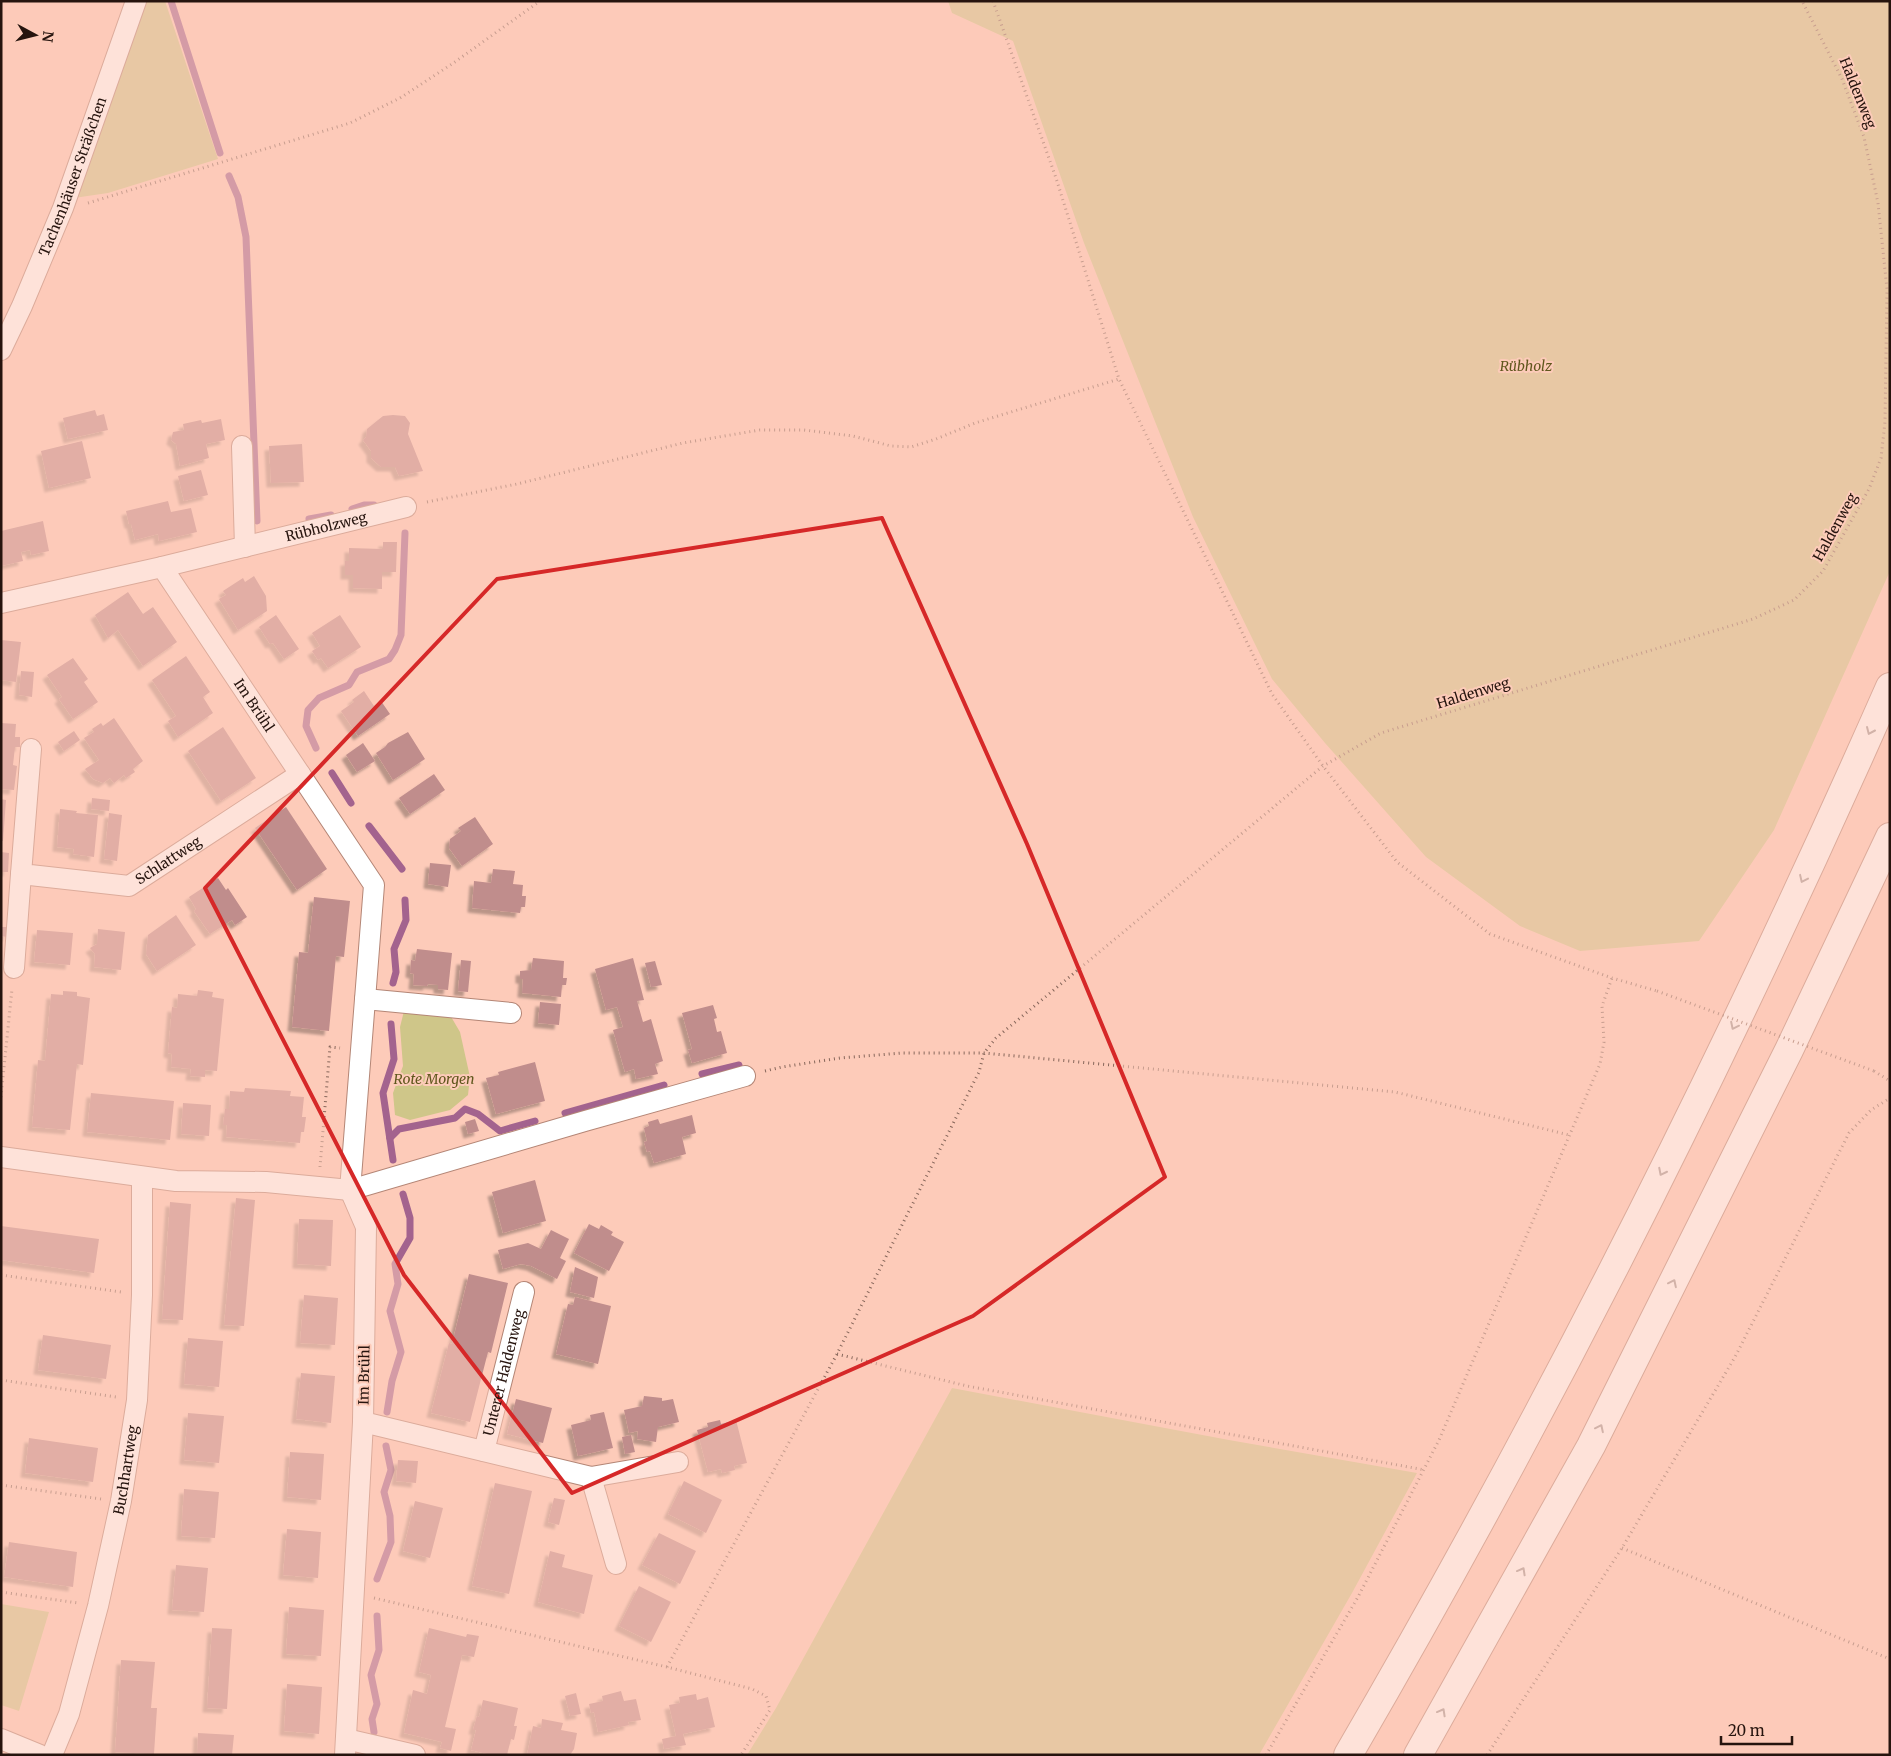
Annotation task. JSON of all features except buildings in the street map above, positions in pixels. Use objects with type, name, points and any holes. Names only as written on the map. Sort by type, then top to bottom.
[{"type":"highway","points":[[1348,1755],[1478,1528],[1624,1248],[1733,1029],[1890,687]]},
{"type":"highway","points":[[1418,1755],[1591,1446],[1789,1050],[1890,837]]},
{"type":"street","name":"Tachenhäuser Sträßchen","points":[[1,350],[22,306],[63,208],[136,1]]},
{"type":"street","points":[[242,446],[245,547]]},
{"type":"street","name":"Rübholzweg","points":[[162,567],[406,507]]},
{"type":"street","points":[[1,603],[162,567]]},
{"type":"street","name":"Im Brühl","points":[[162,567],[374,885],[350,1190],[366,1227],[363,1422],[345,1747]]},
{"type":"street","points":[[14,968],[31,749]]},
{"type":"street","name":"Schlattweg","points":[[21,874],[129,886],[300,774]]},
{"type":"street","points":[[365,999],[511,1013]]},
{"type":"street","points":[[1,1157],[176,1181],[266,1182],[350,1190],[745,1076]]},
{"type":"street","name":"Buchhartweg","points":[[52,1755],[69,1714],[98,1606],[121,1501],[137,1400],[142,1295],[142,1177]]},
{"type":"street","name":"Unterer Haldenweg","points":[[484,1451],[524,1292]]},
{"type":"street","name":"Unterer Haldenweg","points":[[363,1422],[591,1477],[678,1462]]},
{"type":"street","points":[[591,1477],[616,1564]]},
{"type":"street","points":[[1,1739],[40,1755]]},
{"type":"street","points":[[345,1747],[415,1755]]},
{"type":"path","points":[[94,202],[350,123],[400,98],[452,64],[540,1]]},
{"type":"path","points":[[993,1],[1056,178],[1119,379],[1272,694],[1323,766],[1397,862],[1490,934],[1612,978],[1657,991],[1874,1071],[1890,1080]]},
{"type":"path","name":"Haldenweg","points":[[984,1053],[996,1038],[1323,766],[1381,734],[1753,619],[1794,600],[1823,571],[1869,489],[1881,458],[1886,422],[1887,290],[1878,203],[1864,137],[1842,78],[1802,1]]},
{"type":"path","points":[[406,507],[517,484],[683,443],[760,430],[804,430],[853,436],[891,446],[911,447],[975,423],[1119,379]]},
{"type":"path","points":[[1,1096],[14,968]]},
{"type":"path","points":[[1266,1755],[1358,1597],[1439,1440],[1600,1064],[1604,1042],[1602,1006],[1612,978]]},
{"type":"path","points":[[318,1187],[330,1047],[361,1050]]},
{"type":"path","points":[[745,1076],[782,1067],[840,1058],[902,1053],[984,1053],[1394,1092],[1569,1135]]},
{"type":"path","points":[[667,1667],[837,1354],[979,1072],[984,1053]]},
{"type":"path","points":[[1487,1755],[1622,1548],[1735,1357],[1848,1133],[1871,1110],[1890,1098]]},
{"type":"path","points":[[1,1275],[142,1295]]},
{"type":"path","points":[[837,1354],[967,1386],[1424,1470]]},
{"type":"path","points":[[1,1380],[137,1400]]},
{"type":"path","points":[[1,1485],[121,1501]]},
{"type":"path","points":[[1622,1548],[1890,1659]]},
{"type":"path","points":[[1,1592],[98,1606]]},
{"type":"path","points":[[354,1593],[752,1689],[766,1696],[770,1710],[741,1755]]},
{"type":"highlighted area","points":[[882,518],[1027,844],[1165,1177],[973,1316],[572,1493],[404,1275],[205,888],[497,579]]},
{"type":"green space","points":[[145,1],[165,1],[218,159],[108,193],[74,198]]},
{"type":"green space","name":"Rübholz","points":[[948,1],[1890,1],[1890,571],[1774,830],[1699,941],[1580,951],[1520,926],[1426,857],[1325,743],[1272,679],[1193,517],[1084,243],[1013,41],[952,13]]},
{"type":"green space","name":"Rote Morgen","points":[[404,1011],[450,1015],[460,1032],[470,1077],[468,1095],[450,1110],[410,1120],[395,1115],[393,1093],[403,1066],[400,1027]]},
{"type":"green space","points":[[952,1388],[1417,1473],[1352,1593],[1259,1755],[747,1755],[776,1708]]},
{"type":"green space","points":[[1,1604],[49,1612],[19,1711],[1,1705]]},
{"type":"waterway","points":[[171,1],[220,153]]},
{"type":"waterway","points":[[229,176],[238,197],[246,237],[257,521]]},
{"type":"waterway","points":[[352,509],[364,505],[374,505]]},
{"type":"waterway","points":[[309,519],[331,515]]},
{"type":"waterway","points":[[316,748],[306,726],[308,710],[319,698],[349,685],[357,672],[389,659],[395,650],[401,635],[405,533]]},
{"type":"waterway","points":[[332,773],[351,803]]},
{"type":"waterway","points":[[369,826],[402,869]]},
{"type":"waterway","points":[[393,983],[396,972],[394,949],[406,920],[405,900]]},
{"type":"waterway","points":[[391,1024],[394,1059],[383,1093],[393,1160]]},
{"type":"waterway","points":[[702,1074],[739,1065]]},
{"type":"waterway","points":[[565,1113],[664,1085]]},
{"type":"waterway","points":[[390,1138],[399,1129],[455,1118],[465,1109],[478,1114],[500,1131],[535,1121]]},
{"type":"waterway","points":[[387,1412],[392,1381],[401,1352],[390,1311],[398,1284],[395,1264],[410,1238],[410,1218],[403,1194]]},
{"type":"waterway","points":[[377,1579],[391,1542],[390,1516],[384,1492],[391,1470],[386,1446]]},
{"type":"waterway","points":[[374,1732],[372,1719],[377,1704],[371,1675],[379,1650],[377,1616]]}]
